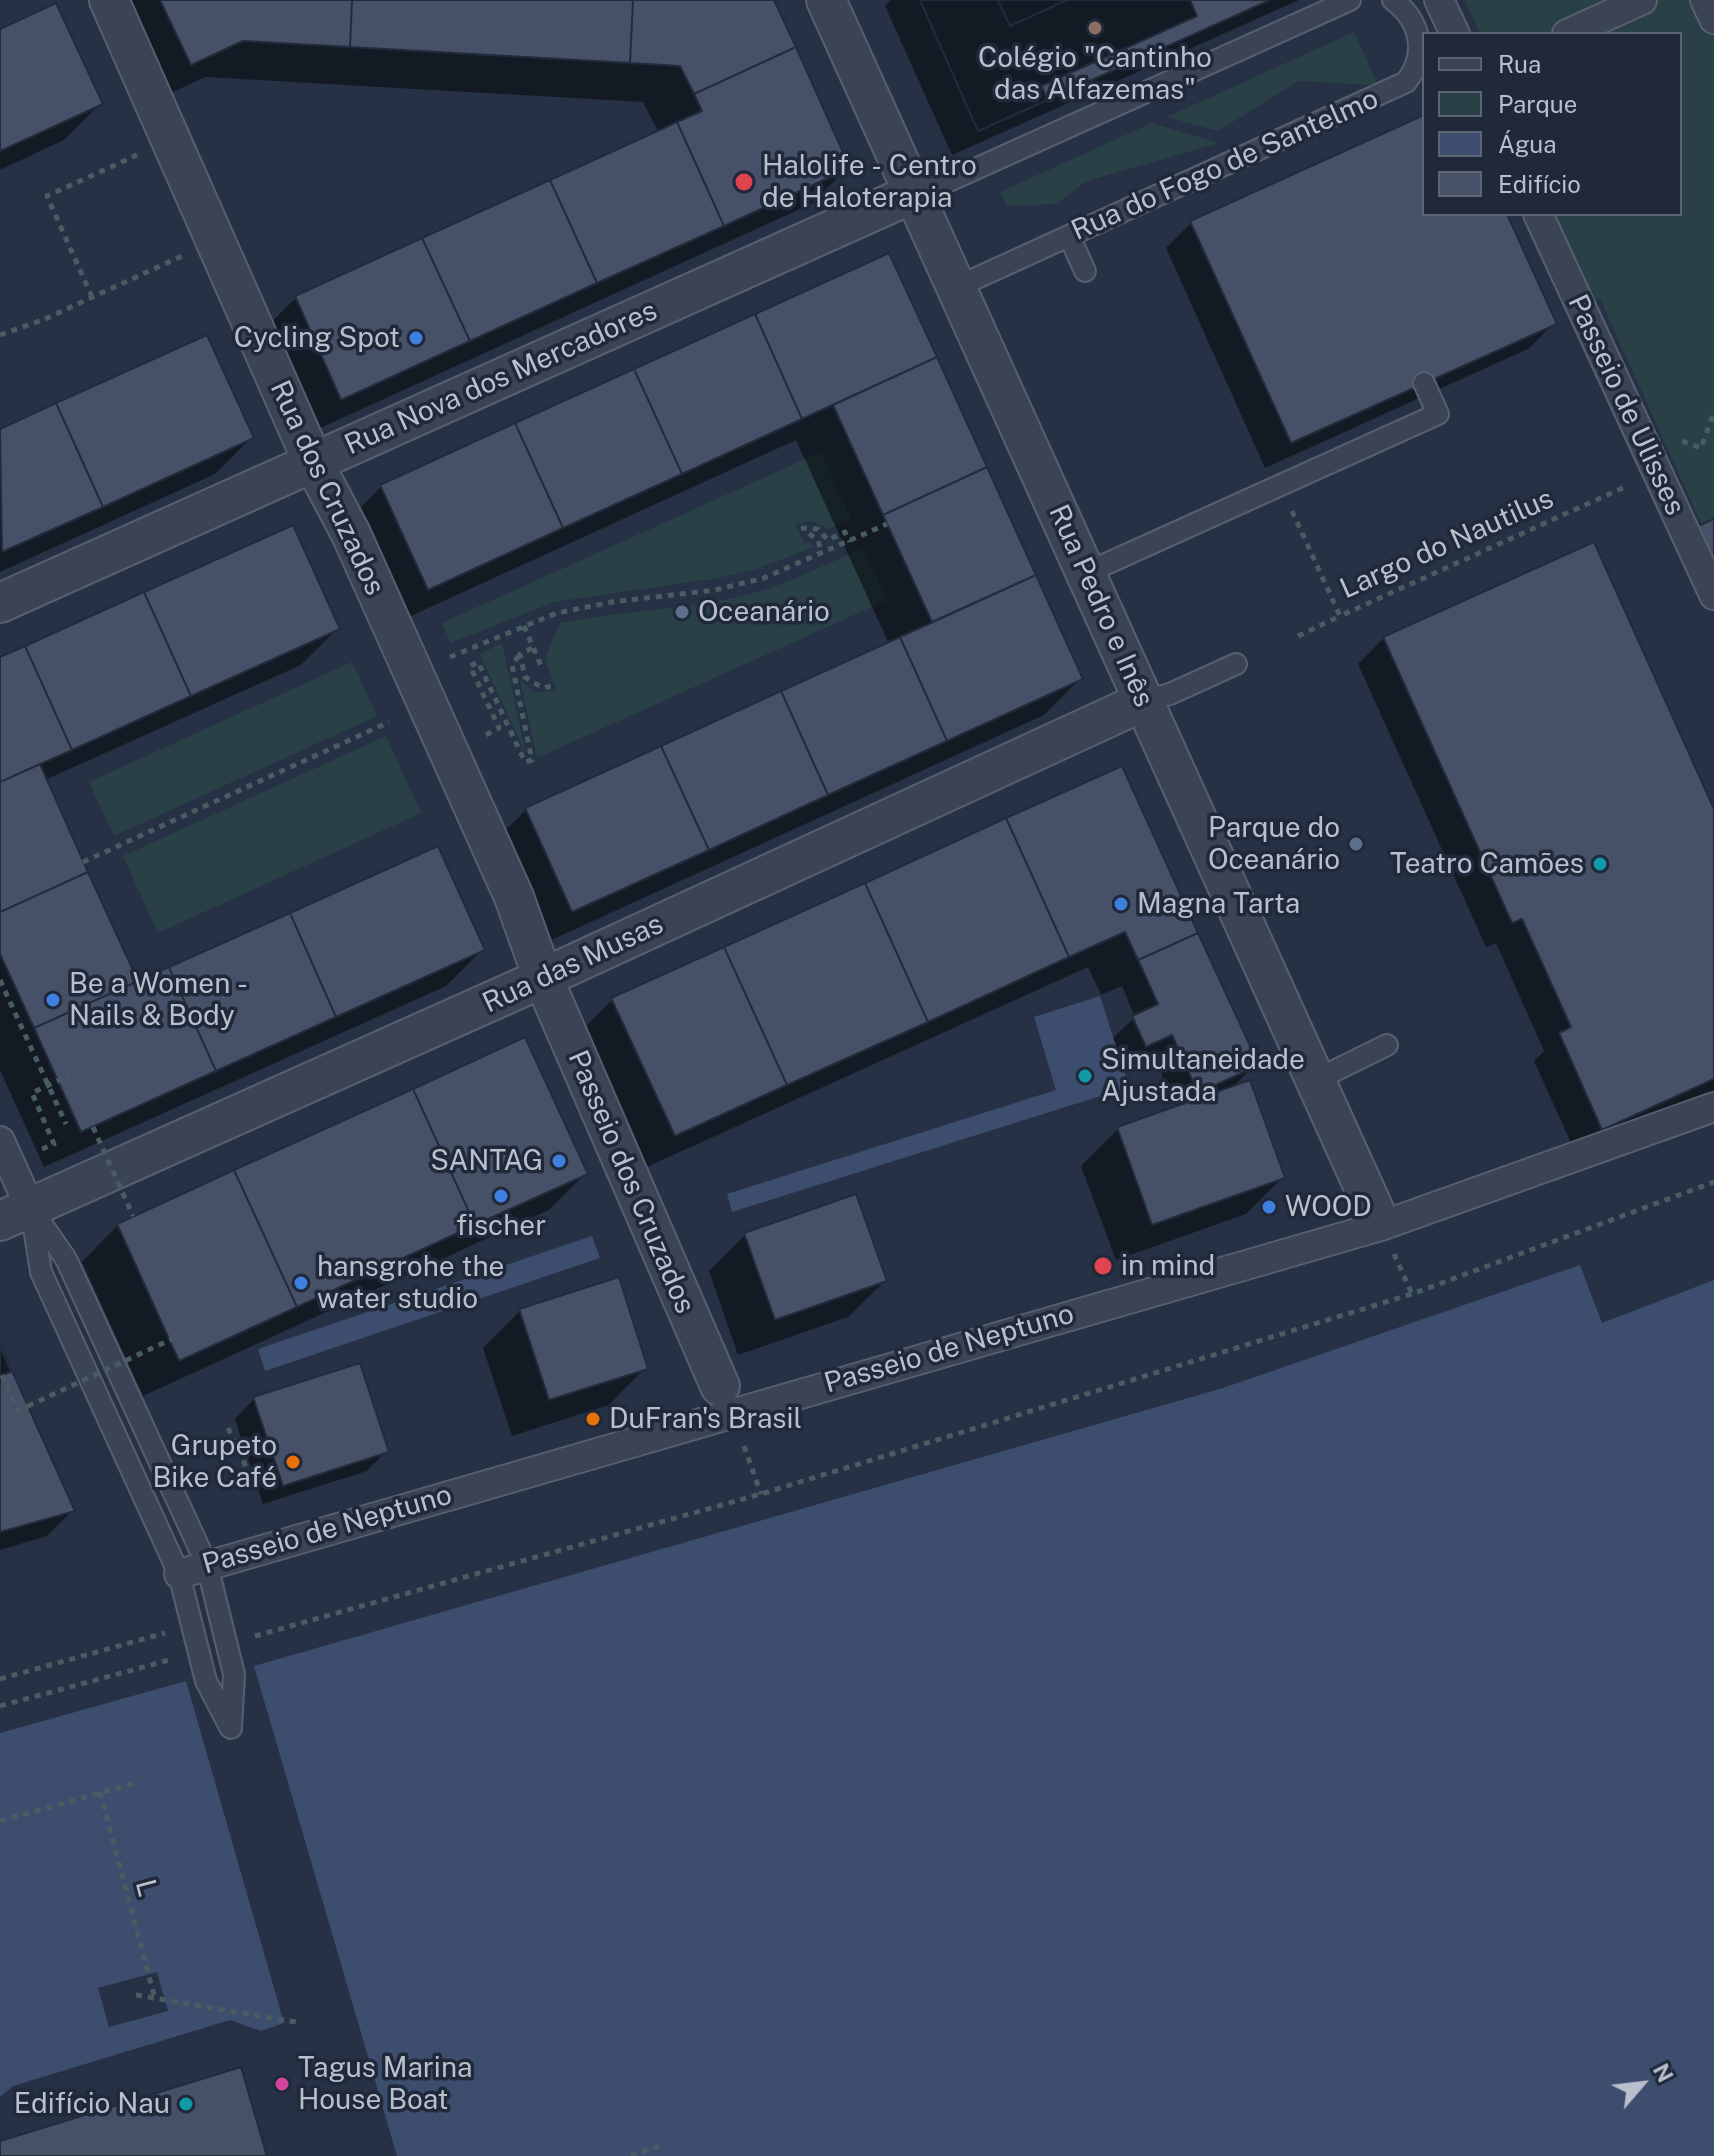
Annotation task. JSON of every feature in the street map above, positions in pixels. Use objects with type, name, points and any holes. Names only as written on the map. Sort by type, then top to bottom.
[{"type":"street","name":"Rua dos Cruzados","points":[[109,0],[313,462],[351,534],[476,810],[514,897],[543,978]]},
{"type":"street","name":"Rua Pedro e Inês","points":[[826,0],[927,189],[957,287],[1375,1212]]},
{"type":"street","points":[[1439,0],[1454,32]]},
{"type":"street","points":[[1571,32],[1642,0]]},
{"type":"street","points":[[1705,0],[1714,19]]},
{"type":"street","name":"Rua Nova dos Mercadores","points":[[0,603],[927,189]]},
{"type":"street","name":"Passeio de Ulisses","points":[[1539,216],[1714,595]]},
{"type":"street","name":"Rua das Musas","points":[[15,1214],[543,978],[1144,701]]},
{"type":"street","name":"Passeio dos Cruzados","points":[[543,978],[720,1386]]},
{"type":"street","name":"Passeio de Neptuno","points":[[179,1574],[1381,1226],[1714,1107]]},
{"type":"street","points":[[0,1141],[15,1214]]},
{"type":"lane","points":[[927,189],[1350,0]]},
{"type":"lane","name":"Rua do Fogo de Santelmo","points":[[957,287],[1406,82],[1420,58],[1420,44],[1412,20],[1393,0]]},
{"type":"lane","points":[[1069,236],[1085,271]]},
{"type":"lane","points":[[1086,573],[1438,414],[1424,383]]},
{"type":"lane","points":[[1144,701],[1170,694],[1236,664]]},
{"type":"lane","points":[[1316,1080],[1387,1045]]},
{"type":"lane","points":[[15,1214],[66,1259],[207,1565],[234,1674],[231,1728],[206,1681],[179,1574],[15,1214]]},
{"type":"path","points":[[92,297],[47,196],[171,140]]},
{"type":"path","points":[[0,335],[216,241]]},
{"type":"path","points":[[1633,422],[1701,448],[1714,412]]},
{"type":"path","name":"Largo do Nautilus","points":[[1280,509],[1290,505],[1340,616],[1657,472]]},
{"type":"path","points":[[450,657],[557,613],[612,602],[715,590],[764,578],[887,524]]},
{"type":"path","points":[[820,547],[818,541],[803,528],[818,529],[828,540],[845,532],[850,542]]},
{"type":"path","points":[[1298,636],[1340,616]]},
{"type":"path","points":[[524,626],[541,666]]},
{"type":"path","points":[[486,735],[499,728],[470,666],[478,662],[525,762],[532,760],[512,665],[520,654],[532,648]]},
{"type":"path","points":[[520,654],[525,677],[543,688],[552,686]]},
{"type":"path","points":[[83,862],[389,722]]},
{"type":"path","points":[[0,980],[66,1124]]},
{"type":"path","points":[[54,1144],[32,1093],[70,1075]]},
{"type":"path","points":[[93,1127],[133,1216]]},
{"type":"path","points":[[226,1644],[761,1494],[1412,1294],[1714,1182]]},
{"type":"path","points":[[2,1375],[3,1385],[18,1411],[172,1339]]},
{"type":"path","points":[[228,1428],[247,1469]]},
{"type":"path","points":[[0,1679],[192,1625]]},
{"type":"path","points":[[0,1706],[198,1652]]},
{"type":"path","points":[[0,1821],[135,1783]]},
{"type":"path","name":"L","points":[[100,1792],[154,1995]]},
{"type":"path","points":[[136,1995],[296,2022]]},
{"type":"path","points":[[631,2156],[659,2146]]},
{"type":"green space","points":[[1465,0],[1705,0],[1714,19],[1714,552],[1600,299],[1581,307],[1539,216],[1682,216],[1682,32],[1479,32]]},
{"type":"green space","points":[[1354,32],[1378,85],[1299,81],[1218,131],[1167,117]]},
{"type":"green space","points":[[1152,123],[1219,143],[1087,181],[1056,204],[1007,206],[1000,192]]},
{"type":"green space","points":[[821,452],[851,519],[828,529],[812,521],[795,524],[804,543],[811,543],[814,547],[759,568],[718,578],[554,602],[451,643],[442,623]]},
{"type":"green space","points":[[864,548],[887,600],[537,758],[520,680],[536,693],[556,690],[545,658],[560,623],[742,596],[779,585]]},
{"type":"green space","points":[[502,643],[526,755],[480,654]]},
{"type":"green space","points":[[352,662],[377,716],[114,836],[89,782]]},
{"type":"green space","points":[[386,736],[421,813],[158,933],[123,856]]},
{"type":"water","points":[[1100,996],[1129,1087],[732,1212],[727,1194],[1056,1090],[1034,1017]]},
{"type":"water","points":[[592,1236],[600,1258],[265,1371],[258,1349]]},
{"type":"water","points":[[1580,1265],[1602,1323],[1714,1280],[1714,2156],[397,2156],[254,1666],[1223,1388]]},
{"type":"water","points":[[186,1681],[284,2023],[261,2031],[230,2020],[13,2086],[0,2097],[0,1733]]},
{"type":"pier","points":[[157,1972],[168,2011],[109,2027],[98,1988]]},
{"type":"building","points":[[160,0],[352,0],[350,47],[243,41],[191,65]]},
{"type":"building","points":[[352,0],[633,0],[630,63],[350,47]]},
{"type":"building","points":[[633,0],[774,0],[796,47],[694,94],[680,66],[630,63]]},
{"type":"building","points":[[920,0],[1270,0],[978,131]]},
{"type":"building","points":[[920,0],[998,0],[1010,26],[1067,0],[1190,0],[1197,16],[1041,86],[1048,100],[978,131]]},
{"type":"building","points":[[998,0],[1067,0],[1010,26]]},
{"type":"building","points":[[56,3],[103,104],[0,151],[0,29]]},
{"type":"building","points":[[796,47],[850,168],[724,226],[677,122],[702,111],[694,94]]},
{"type":"building","points":[[1422,116],[1422,216],[1508,216],[1557,324],[1291,443],[1190,221]]},
{"type":"building","points":[[677,122],[724,226],[597,283],[550,180]]},
{"type":"building","points":[[550,180],[597,283],[470,341],[422,238]]},
{"type":"building","points":[[422,238],[470,341],[341,400],[295,296]]},
{"type":"building","points":[[889,253],[937,357],[802,419],[755,314]]},
{"type":"building","points":[[755,314],[802,419],[682,474],[634,369]]},
{"type":"building","points":[[207,335],[254,438],[103,507],[56,403]]},
{"type":"building","points":[[937,357],[987,467],[883,515],[833,405]]},
{"type":"building","points":[[634,369],[682,474],[563,528],[515,423]]},
{"type":"building","points":[[56,403],[103,507],[2,552],[0,429]]},
{"type":"building","points":[[515,423],[563,528],[428,590],[380,485]]},
{"type":"building","points":[[987,467],[1036,575],[932,622],[883,515]]},
{"type":"building","points":[[1714,519],[1714,561],[1698,526]]},
{"type":"building","points":[[293,525],[340,629],[191,696],[144,592]]},
{"type":"building","name":"Teatro Camões","points":[[1594,542],[1714,809],[1714,1079],[1602,1130],[1559,1033],[1571,1027],[1522,919],[1512,923],[1383,637]]},
{"type":"building","points":[[1036,575],[1083,679],[947,741],[900,637]]},
{"type":"building","points":[[144,592],[191,696],[72,750],[25,646]]},
{"type":"building","points":[[900,637],[947,741],[828,795],[781,691]]},
{"type":"building","points":[[25,646],[72,750],[0,782],[0,657]]},
{"type":"building","points":[[781,691],[828,795],[709,850],[661,746]]},
{"type":"building","points":[[661,746],[709,850],[572,912],[525,808]]},
{"type":"building","points":[[40,764],[88,872],[0,912],[0,782]]},
{"type":"building","points":[[1122,766],[1198,933],[1138,960],[1125,932],[1069,957],[1006,818]]},
{"type":"building","points":[[1006,818],[1069,957],[928,1022],[865,883]]},
{"type":"building","points":[[438,846],[485,950],[336,1017],[290,913]]},
{"type":"building","points":[[88,872],[138,981],[34,1028],[0,954],[0,912]]},
{"type":"building","points":[[865,883],[928,1022],[787,1085],[724,947]]},
{"type":"building","points":[[290,913],[336,1017],[216,1071],[169,967]]},
{"type":"building","points":[[1198,933],[1259,1065],[1198,1093],[1172,1035],[1146,1047],[1132,1016],[1158,1004],[1138,960]]},
{"type":"building","points":[[724,947],[787,1085],[675,1136],[611,998]]},
{"type":"building","points":[[169,967],[216,1071],[81,1132],[34,1028]]},
{"type":"building","points":[[525,1037],[588,1174],[475,1225],[413,1089]]},
{"type":"building","points":[[1250,1080],[1285,1178],[1152,1225],[1117,1127]]},
{"type":"building","points":[[413,1089],[475,1225],[297,1307],[234,1170]]},
{"type":"building","points":[[234,1170],[297,1307],[179,1361],[117,1224]]},
{"type":"building","points":[[856,1194],[887,1281],[775,1320],[744,1233]]},
{"type":"building","points":[[619,1277],[648,1369],[549,1400],[519,1309]]},
{"type":"building","points":[[0,1344],[12,1371],[0,1376]]},
{"type":"building","points":[[0,1344],[75,1511],[0,1532]]},
{"type":"building","points":[[360,1363],[389,1452],[283,1486],[253,1397]]},
{"type":"building","name":"Edifício Nau","points":[[241,2067],[267,2156],[0,2156],[0,2141]]},
{"type":"place","name":"Colégio \"Cantinho das Alfazemas\"","points":[[1095,28]]},
{"type":"place","name":"Halolife - Centro de Haloterapia","points":[[744,182]]},
{"type":"place","name":"Cycling Spot","points":[[416,338]]},
{"type":"place","name":"Oceanário","points":[[682,612]]},
{"type":"place","name":"Parque do Oceanário","points":[[1356,844]]},
{"type":"place","name":"Teatro Camões","points":[[1600,864]]},
{"type":"place","name":"Magna Tarta","points":[[1121,904]]},
{"type":"place","name":"Be a Women - Nails & Body","points":[[53,1000]]},
{"type":"place","name":"Simultaneidade Ajustada","points":[[1085,1076]]},
{"type":"place","name":"SANTAG","points":[[559,1161]]},
{"type":"place","name":"fischer","points":[[501,1196]]},
{"type":"place","name":"WOOD","points":[[1269,1207]]},
{"type":"place","name":"in mind","points":[[1103,1266]]},
{"type":"place","name":"hansgrohe the water studio","points":[[301,1283]]},
{"type":"place","name":"DuFran's Brasil","points":[[593,1419]]},
{"type":"place","name":"Grupeto Bike Café","points":[[293,1462]]},
{"type":"place","name":"Tagus Marina House Boat","points":[[282,2084]]},
{"type":"place","name":"Edifício Nau","points":[[186,2104]]}]
